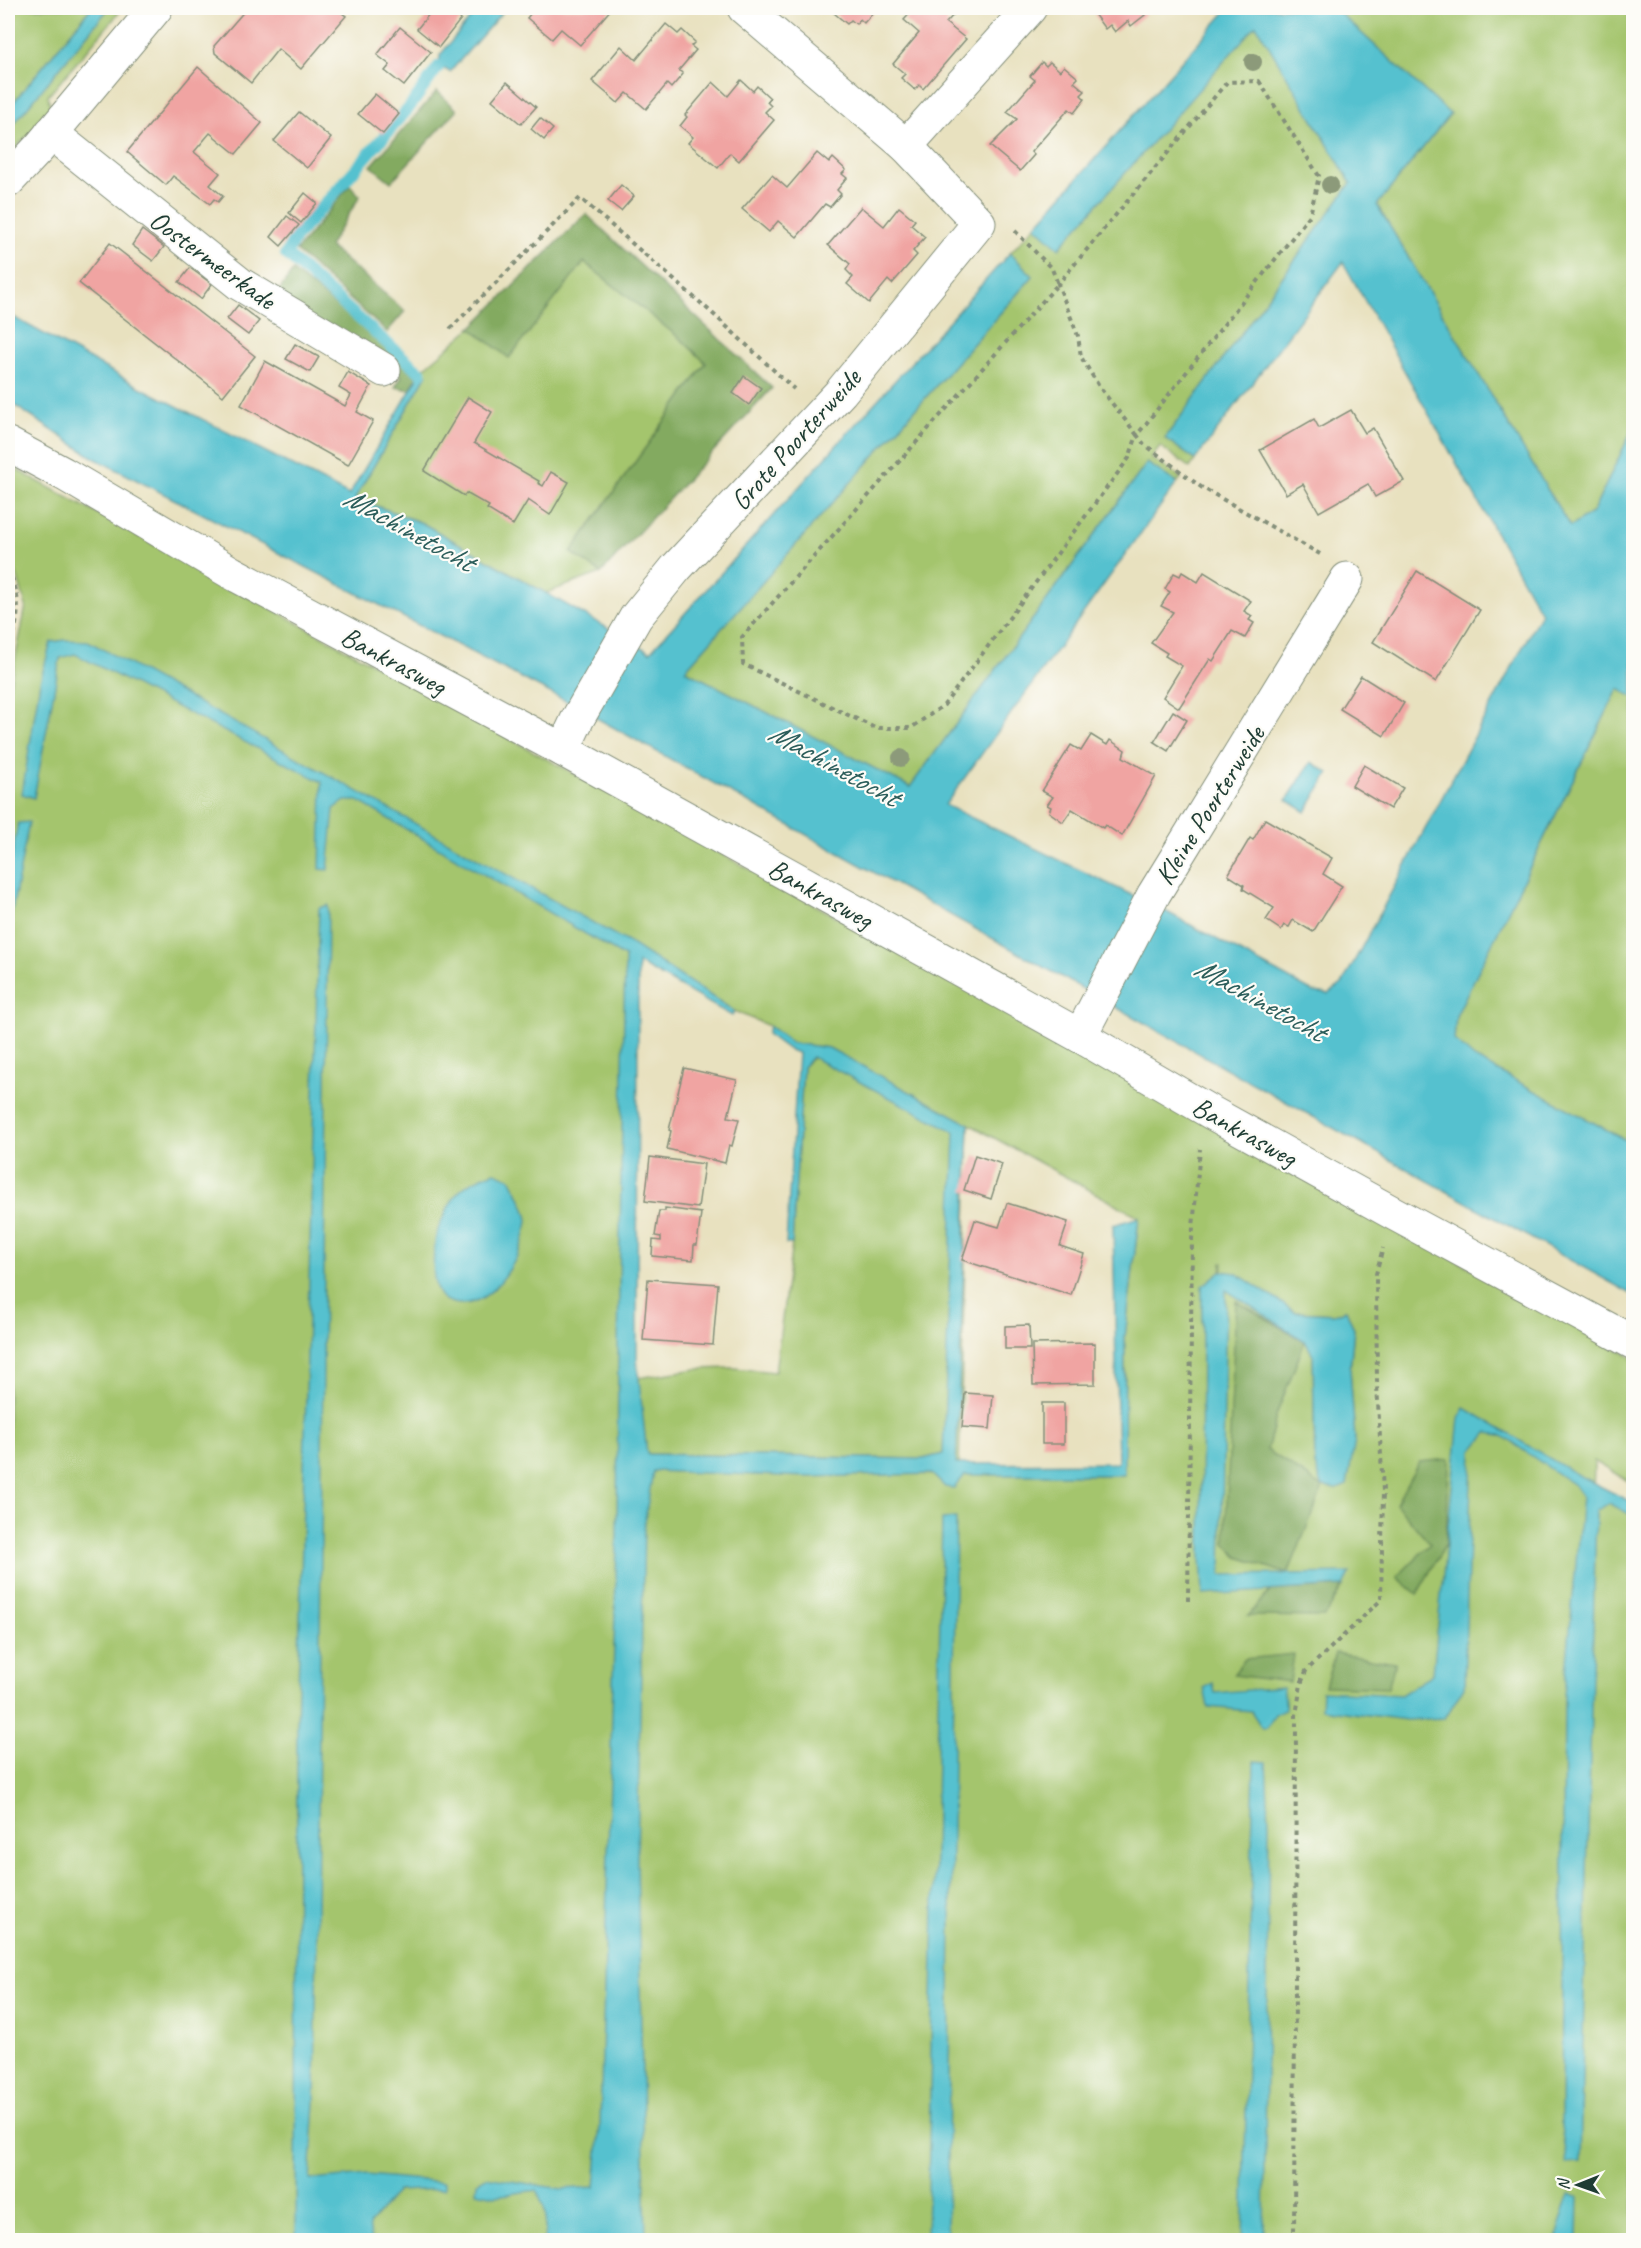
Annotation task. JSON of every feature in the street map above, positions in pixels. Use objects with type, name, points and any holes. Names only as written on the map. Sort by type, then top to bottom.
[{"type":"street","points":[[8,181],[156,8]]},
{"type":"street","points":[[744,8],[906,146],[979,224]]},
{"type":"street","points":[[906,146],[1030,8]]},
{"type":"street","name":"Oostermeerkade","points":[[51,133],[240,284],[384,370]]},
{"type":"street","name":"Grote Poorterweide","points":[[563,750],[578,718],[636,617],[676,568],[841,392],[979,224]]},
{"type":"street","name":"Bankrasweg","points":[[8,444],[64,474],[232,573],[563,750],[1080,1036],[1212,1113],[1634,1343]]},
{"type":"street","name":"Kleine Poorterweide","points":[[1080,1036],[1154,894],[1347,579]]},
{"type":"path","points":[[1259,81],[1319,176],[1310,215],[1137,435],[1130,458],[944,705],[910,728],[875,728],[743,664],[742,637],[1058,284],[1227,82],[1259,81]]},
{"type":"path","points":[[450,329],[580,198],[711,312],[820,414]]},
{"type":"path","points":[[979,224],[1014,230],[1053,269],[1078,336],[1081,357],[1100,388],[1144,444],[1201,487],[1333,562],[1347,579]]},
{"type":"path","points":[[8,569],[15,585],[19,606],[8,661]]},
{"type":"path","points":[[1188,1601],[1192,1239],[1200,1149],[1212,1113]]},
{"type":"path","points":[[1294,2241],[1296,1716],[1301,1684],[1306,1671],[1382,1600],[1383,1491],[1377,1385],[1376,1274],[1393,1213]]},
{"type":"green space","points":[[8,8],[91,8],[8,109]]},
{"type":"green space","points":[[109,8],[123,8],[48,96],[52,115],[20,143],[8,157],[8,131]]},
{"type":"green space","points":[[1334,8],[1633,8],[1633,428],[1593,512],[1570,527],[1377,205],[1450,114]]},
{"type":"green space","points":[[1256,24],[1351,183],[1165,438],[1195,460],[1190,468],[1160,446],[1151,458],[1181,478],[1177,483],[1147,463],[910,787],[685,670],[1033,276],[1010,253],[1035,226],[1060,247]]},
{"type":"green space","points":[[437,91],[457,110],[391,182],[371,166]]},
{"type":"green space","points":[[350,185],[360,196],[329,246],[405,311],[387,332],[296,251]]},
{"type":"green space","points":[[586,214],[772,388],[601,573],[571,552],[706,363],[682,340],[584,262],[509,358],[471,328]]},
{"type":"green space","points":[[584,262],[682,340],[706,363],[571,552],[601,573],[546,593],[422,523],[355,498],[427,374],[423,369],[471,328],[509,358]]},
{"type":"green space","points":[[293,271],[369,332],[417,377],[410,390],[395,387],[402,376],[274,297]]},
{"type":"green space","points":[[8,465],[899,951],[1633,1358],[1633,1484],[1594,1461],[1587,1706],[1596,1511],[1599,1509],[1600,1496],[1634,1514],[1633,2240],[8,2240],[8,695],[26,606],[14,565],[8,558]],"holes":[[[65,640],[33,798],[23,793],[40,682]],[[633,946],[734,1011],[769,1026],[792,1043],[829,1048],[961,1120],[813,1057],[803,1067],[792,1244],[775,1372],[734,1368],[696,1369],[631,1379]],[[969,1124],[1139,1217],[1125,1337],[1124,1475],[1024,1474],[959,1467]],[[1223,1262],[1219,1410],[1206,1283],[1221,1271]],[[1252,1285],[1295,1312],[1334,1314],[1346,1310],[1354,1329],[1350,1369],[1355,1440],[1315,1465],[1313,1355],[1305,1341],[1254,1307]],[[647,1454],[923,1459],[943,1454],[964,1475],[653,1471]]]},
{"type":"green space","points":[[1618,689],[1634,697],[1633,1144],[1474,1058],[1454,1041],[1456,1016]]},
{"type":"green space","points":[[1236,1301],[1305,1341],[1277,1413],[1267,1450],[1323,1487],[1288,1574],[1238,1557],[1225,1543]]},
{"type":"green space","points":[[1449,1459],[1446,1544],[1417,1594],[1397,1577],[1430,1544],[1396,1504],[1419,1462]]},
{"type":"green space","points":[[1343,1586],[1324,1617],[1248,1616],[1271,1590]]},
{"type":"green space","points":[[1335,1653],[1395,1663],[1388,1688],[1325,1686]]},
{"type":"green space","points":[[1294,1654],[1290,1682],[1233,1675],[1245,1659]]},
{"type":"water","points":[[91,8],[109,8],[8,131],[8,109]]},
{"type":"water","points":[[479,8],[506,8],[450,72],[439,66],[440,55]]},
{"type":"water","name":"Machinetocht","points":[[1229,8],[1334,8],[1450,114],[1377,205],[1570,527],[1593,512],[1633,428],[1633,697],[1618,689],[1456,1016],[1454,1040],[1474,1058],[1633,1144],[1633,1295],[566,701],[94,458],[8,401],[8,314],[138,386],[349,495],[423,369],[427,374],[355,498],[422,523],[650,652],[1010,253],[1033,276],[685,670],[910,787],[1147,463],[1177,483],[945,805],[1165,911],[1313,992],[1329,994],[1342,984],[1541,613],[1343,262],[1195,460],[1165,438],[1351,183],[1256,25],[1059,248],[1035,226]]},
{"type":"water","points":[[88,641],[633,945],[734,1011],[732,1016],[638,963],[637,1361],[647,1454],[923,1459],[943,1454],[955,1132],[812,1057],[803,1067],[792,1244],[786,1244],[798,1053],[789,1050],[767,1034],[769,1026],[792,1043],[829,1048],[969,1124],[956,1464],[1118,1463],[1113,1225],[1139,1217],[1125,1337],[1124,1475],[965,1475],[954,1488],[945,1487],[932,1474],[808,1477],[653,1471],[644,1526],[637,1860],[646,2240],[544,2240],[546,2213],[537,2190],[495,2196],[476,2192],[477,2182],[486,2177],[562,2189],[595,2187],[600,2125],[617,1543],[625,957],[358,801],[345,801],[334,809],[328,870],[320,869],[322,782],[75,654],[60,658],[34,798],[22,794],[40,682],[51,642]]},
{"type":"water","points":[[1311,762],[1329,773],[1306,812],[1287,800]]},
{"type":"water","points":[[29,822],[8,932],[8,876],[18,823]]},
{"type":"water","points":[[328,905],[315,2103],[310,2180],[367,2175],[444,2182],[444,2189],[397,2191],[369,2225],[372,2240],[296,2240],[297,1729],[319,908]]},
{"type":"water","points":[[495,1172],[510,1178],[527,1214],[528,1222],[520,1249],[506,1275],[485,1296],[472,1302],[459,1304],[445,1300],[436,1287],[433,1266],[439,1227],[452,1201],[462,1189]]},
{"type":"water","points":[[1221,1271],[1236,1273],[1295,1312],[1334,1314],[1346,1310],[1354,1329],[1350,1369],[1355,1440],[1347,1485],[1337,1489],[1323,1487],[1315,1465],[1313,1355],[1305,1341],[1226,1290],[1221,1575],[1350,1573],[1343,1586],[1203,1595],[1201,1557],[1202,1286]]},
{"type":"water","points":[[1465,1408],[1576,1474],[1633,1503],[1633,1516],[1609,1503],[1596,1511],[1580,2163],[1567,2164],[1561,2126],[1564,1695],[1582,1496],[1574,1485],[1501,1435],[1487,1433],[1472,1451],[1464,1687],[1445,1718],[1407,1720],[1321,1709],[1322,1691],[1401,1695],[1433,1674],[1459,1418]]},
{"type":"water","points":[[956,1518],[947,2240],[927,2240],[942,1519]]},
{"type":"water","points":[[1213,1683],[1215,1693],[1283,1687],[1286,1708],[1275,1714],[1267,1728],[1262,1728],[1251,1711],[1208,1707],[1204,1688]]},
{"type":"water","points":[[1254,1761],[1266,1762],[1269,1823],[1264,2240],[1243,2240]]},
{"type":"water","points":[[1569,2195],[1579,2197],[1578,2240],[1557,2240],[1557,2234]]},
{"type":"building","points":[[247,8],[335,8],[346,16],[301,69],[278,49],[251,83],[215,53],[214,46]]},
{"type":"building","points":[[434,8],[447,8],[461,19],[439,47],[417,29]]},
{"type":"building","points":[[535,8],[612,8],[580,45],[561,29],[552,39],[527,18]]},
{"type":"building","points":[[839,8],[876,9],[864,23],[860,19],[856,24],[851,20],[847,24],[834,13]]},
{"type":"building","points":[[915,8],[950,8],[956,12],[946,23],[966,39],[923,89],[919,85],[915,90],[901,78],[905,74],[893,64],[919,33],[904,20]]},
{"type":"building","points":[[1096,8],[1146,8],[1142,10],[1145,15],[1131,26],[1128,21],[1115,32],[1110,25],[1105,29],[1094,14],[1099,11]]},
{"type":"building","points":[[666,24],[678,34],[682,30],[695,42],[691,46],[696,50],[679,70],[683,74],[671,88],[667,84],[646,109],[627,93],[618,103],[592,81],[621,46],[636,60]]},
{"type":"building","points":[[400,27],[431,52],[404,86],[385,71],[390,65],[377,55]]},
{"type":"building","points":[[1042,62],[1046,66],[1050,62],[1060,71],[1064,66],[1078,78],[1074,82],[1085,91],[1081,95],[1085,99],[1074,113],[1069,109],[1031,152],[1034,155],[1020,171],[990,146],[1017,119],[1007,112],[1035,80],[1030,76]]},
{"type":"building","points":[[198,67],[262,123],[236,154],[210,133],[194,152],[220,173],[210,185],[223,196],[218,202],[214,199],[210,204],[173,176],[166,185],[127,152]]},
{"type":"building","points":[[741,80],[753,91],[757,86],[770,98],[767,102],[771,106],[765,112],[774,120],[739,161],[730,153],[718,168],[688,143],[693,137],[680,126],[687,117],[685,115],[713,82],[728,96]]},
{"type":"building","points":[[507,82],[536,107],[521,124],[492,100]]},
{"type":"building","points":[[375,94],[399,114],[383,134],[358,114]]},
{"type":"building","points":[[299,112],[331,138],[307,168],[274,141]]},
{"type":"building","points":[[540,118],[553,129],[544,140],[531,129]]},
{"type":"building","points":[[817,153],[829,163],[833,158],[846,170],[842,174],[847,178],[837,190],[841,194],[830,207],[825,204],[797,237],[778,221],[769,232],[742,209],[772,175],[787,188]]},
{"type":"building","points":[[621,185],[634,196],[621,211],[608,201]]},
{"type":"building","points":[[305,193],[317,203],[301,223],[289,213]]},
{"type":"building","points":[[861,207],[884,226],[899,207],[915,220],[911,225],[925,237],[913,251],[917,255],[892,284],[888,280],[869,303],[847,284],[853,277],[846,270],[850,264],[828,245]]},
{"type":"building","points":[[287,216],[299,225],[281,246],[271,237]]},
{"type":"building","points":[[142,230],[164,247],[153,261],[132,245]]},
{"type":"building","points":[[110,243],[255,356],[223,396],[79,283]]},
{"type":"building","points":[[190,268],[212,284],[201,299],[179,282]]},
{"type":"building","points":[[238,305],[259,321],[248,335],[227,319]]},
{"type":"building","points":[[295,344],[319,357],[310,372],[286,359]]},
{"type":"building","points":[[265,361],[345,406],[351,395],[339,388],[348,372],[371,386],[357,412],[373,421],[348,465],[241,405]]},
{"type":"building","points":[[744,376],[761,388],[749,405],[733,393]]},
{"type":"building","points":[[468,397],[492,412],[474,443],[539,481],[538,483],[543,486],[551,472],[569,482],[550,515],[528,500],[513,525],[487,509],[489,506],[466,493],[464,496],[424,471]]},
{"type":"building","points":[[1351,410],[1365,433],[1373,428],[1404,481],[1375,497],[1368,484],[1319,512],[1303,484],[1286,494],[1260,450],[1314,419],[1319,428]]},
{"type":"building","points":[[1417,571],[1480,610],[1436,682],[1373,642]]},
{"type":"building","points":[[1182,572],[1198,582],[1204,572],[1251,601],[1244,611],[1252,616],[1249,620],[1254,623],[1245,638],[1232,631],[1213,661],[1210,659],[1179,708],[1163,697],[1182,666],[1165,656],[1167,653],[1151,643],[1173,612],[1161,606],[1170,592],[1165,589],[1174,573],[1180,576]]},
{"type":"building","points":[[1361,676],[1404,703],[1384,736],[1340,709]]},
{"type":"building","points":[[1173,711],[1187,720],[1168,751],[1154,742]]},
{"type":"building","points":[[1091,735],[1107,745],[1110,740],[1125,750],[1123,757],[1156,776],[1122,836],[1105,825],[1103,828],[1072,809],[1063,822],[1049,812],[1051,807],[1047,805],[1053,797],[1042,791],[1071,745],[1081,751]]},
{"type":"building","points":[[1364,765],[1403,788],[1390,809],[1352,786]]},
{"type":"building","points":[[1265,819],[1332,858],[1323,874],[1342,886],[1313,932],[1293,920],[1289,927],[1284,925],[1281,930],[1266,920],[1274,908],[1243,889],[1244,885],[1228,875],[1250,838],[1253,840]]},
{"type":"building","points":[[684,1068],[737,1080],[728,1117],[739,1119],[725,1163],[667,1149],[671,1131],[669,1130]]},
{"type":"building","points":[[975,1155],[1002,1164],[991,1199],[964,1190]]},
{"type":"building","points":[[650,1157],[704,1164],[698,1208],[645,1201]]},
{"type":"building","points":[[1007,1203],[1068,1222],[1060,1246],[1084,1254],[1071,1295],[962,1260],[975,1220],[999,1227]]},
{"type":"building","points":[[665,1208],[701,1213],[693,1260],[652,1256],[653,1240],[661,1241],[661,1237],[655,1236],[659,1211],[665,1211]]},
{"type":"building","points":[[648,1279],[718,1284],[713,1345],[643,1340]]},
{"type":"building","points":[[1029,1325],[1030,1349],[1005,1349],[1005,1326]]},
{"type":"building","points":[[1095,1343],[1095,1384],[1033,1385],[1032,1344]]},
{"type":"building","points":[[965,1393],[993,1395],[990,1429],[962,1427]]},
{"type":"building","points":[[1042,1403],[1064,1403],[1064,1444],[1042,1444]]},
{"type":"waterway","points":[[421,373],[286,254],[296,237],[409,108],[439,66]]}]
